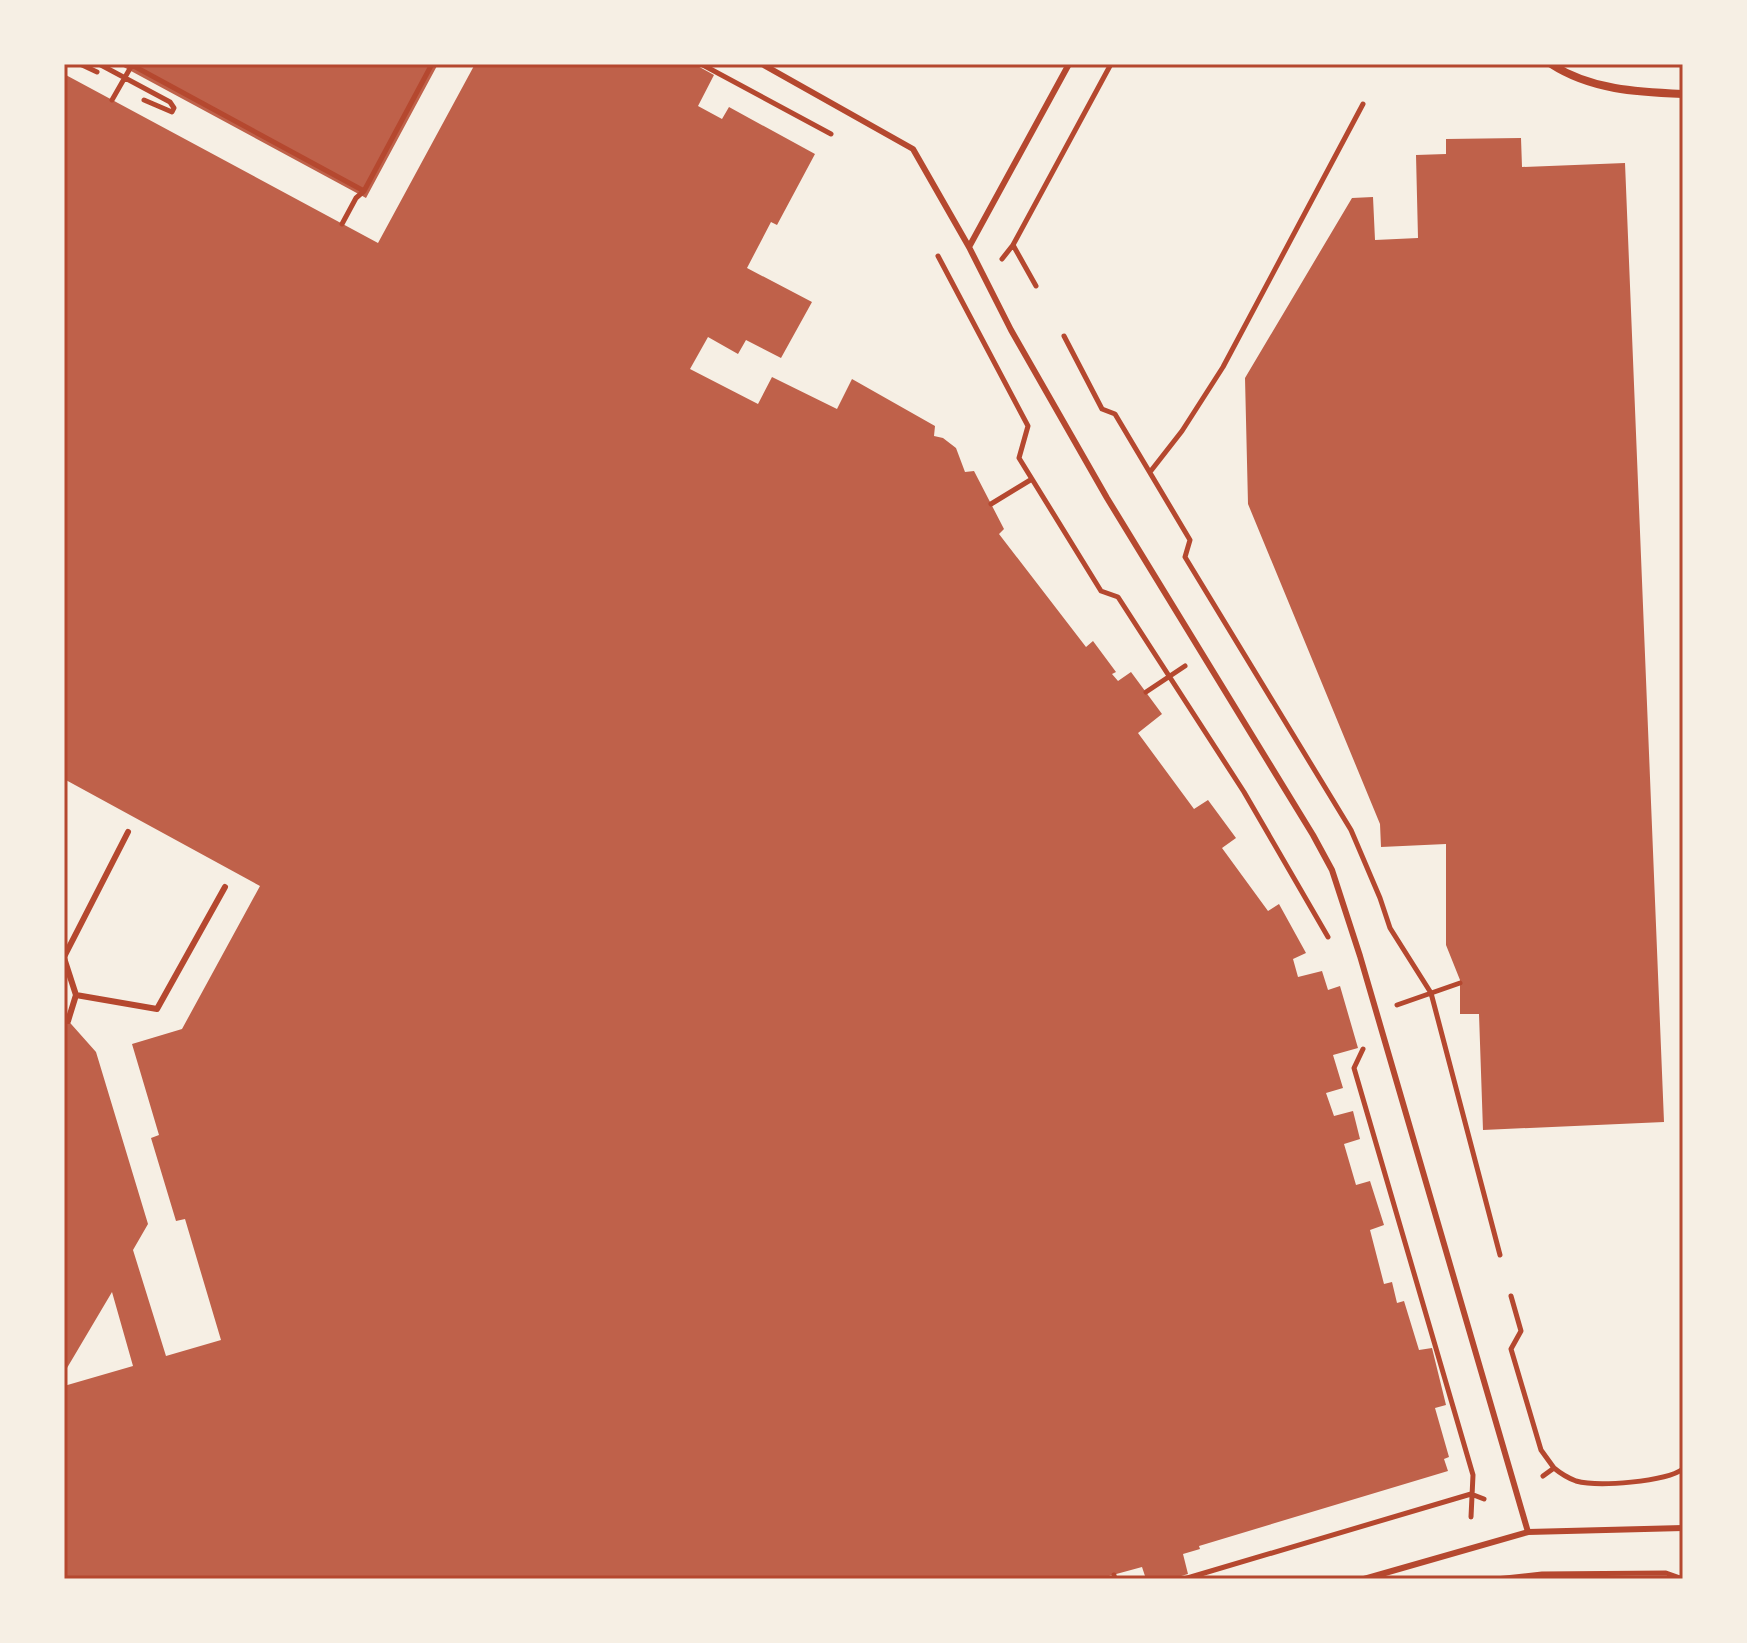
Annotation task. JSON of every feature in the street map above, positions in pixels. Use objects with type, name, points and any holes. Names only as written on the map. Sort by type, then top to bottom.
[{"type":"street","points":[[1551,64],[1566,74],[1598,85],[1634,92],[1683,94]]},
{"type":"lane","points":[[762,64],[913,149],[1107,498],[1332,870],[1528,1532]]},
{"type":"lane","points":[[969,247],[1069,64]]},
{"type":"lane","points":[[68,1021],[76,995],[64,958],[128,832]]},
{"type":"lane","points":[[76,995],[157,1009],[225,887]]},
{"type":"lane","points":[[1364,1579],[1528,1532],[1683,1528]]},
{"type":"path","points":[[80,64],[97,72]]},
{"type":"path","points":[[112,100],[131,64],[364,191]]},
{"type":"path","points":[[342,224],[356,198],[364,191],[432,64]]},
{"type":"path","points":[[701,64],[831,134]]},
{"type":"path","points":[[1002,259],[1013,245],[1111,64]]},
{"type":"path","points":[[100,65],[173,104],[174,108],[172,112],[166,111],[144,100]]},
{"type":"path","points":[[1150,472],[1182,431],[1223,367],[1363,104]]},
{"type":"path","points":[[1013,245],[1036,286]]},
{"type":"path","points":[[938,256],[1028,426],[1019,458],[1101,591],[1118,597],[1244,792],[1329,939]]},
{"type":"path","points":[[964,304],[970,297]]},
{"type":"path","points":[[991,504],[1032,479]]},
{"type":"path","points":[[1221,642],[1233,635]]},
{"type":"path","points":[[1146,692],[1186,665]]},
{"type":"path","points":[[1292,759],[1304,751]]},
{"type":"path","points":[[1244,792],[1251,787]]},
{"type":"path","points":[[1397,1005],[1460,983]]},
{"type":"path","points":[[1360,1039],[1363,1050],[1354,1068],[1473,1475],[1471,1517]]},
{"type":"path","points":[[1511,1296],[1521,1331],[1511,1349],[1541,1450],[1554,1468],[1568,1478],[1588,1483],[1655,1480],[1683,1469]]},
{"type":"path","points":[[1543,1476],[1554,1468]]},
{"type":"path","points":[[1184,1579],[1471,1494],[1484,1499]]},
{"type":"path","points":[[1500,1566],[1498,1578],[1542,1574],[1666,1573],[1683,1579]]},
{"type":"building","points":[[118,64],[438,64],[366,198]]},
{"type":"building","points":[[475,64],[694,64],[714,75],[698,106],[722,119],[729,107],[815,154],[777,225],[771,222],[747,268],[812,302],[781,358],[746,340],[738,354],[708,337],[690,369],[758,404],[772,377],[837,409],[852,379],[935,426],[934,436],[943,438],[956,448],[965,472],[974,471],[1004,529],[999,534],[1086,647],[1093,641],[1116,672],[1112,674],[1118,681],[1131,672],[1162,714],[1138,733],[1194,809],[1208,800],[1236,838],[1222,848],[1268,911],[1279,904],[1306,953],[1293,959],[1298,977],[1322,971],[1328,990],[1340,986],[1358,1048],[1333,1055],[1343,1088],[1326,1093],[1334,1116],[1353,1111],[1360,1139],[1344,1144],[1356,1185],[1370,1181],[1384,1225],[1370,1230],[1384,1284],[1392,1282],[1397,1303],[1404,1301],[1419,1350],[1432,1348],[1446,1405],[1435,1408],[1449,1457],[1444,1459],[1448,1471],[1199,1546],[1200,1549],[1183,1554],[1188,1574],[1171,1579],[1146,1579],[1142,1567],[1098,1579],[64,1579],[64,1386],[133,1366],[112,1292],[67,1368],[64,1368],[64,1016],[96,1052],[148,1224],[133,1250],[166,1356],[221,1340],[185,1219],[176,1221],[151,1138],[159,1135],[132,1044],[182,1029],[260,886],[64,779],[64,74],[378,243]]},
{"type":"building","points":[[1521,138],[1522,167],[1625,163],[1664,1122],[1483,1130],[1479,1014],[1460,1014],[1460,980],[1446,945],[1446,844],[1381,847],[1380,824],[1248,504],[1245,378],[1352,198],[1373,197],[1375,240],[1418,238],[1416,155],[1446,154],[1446,139]]}]
